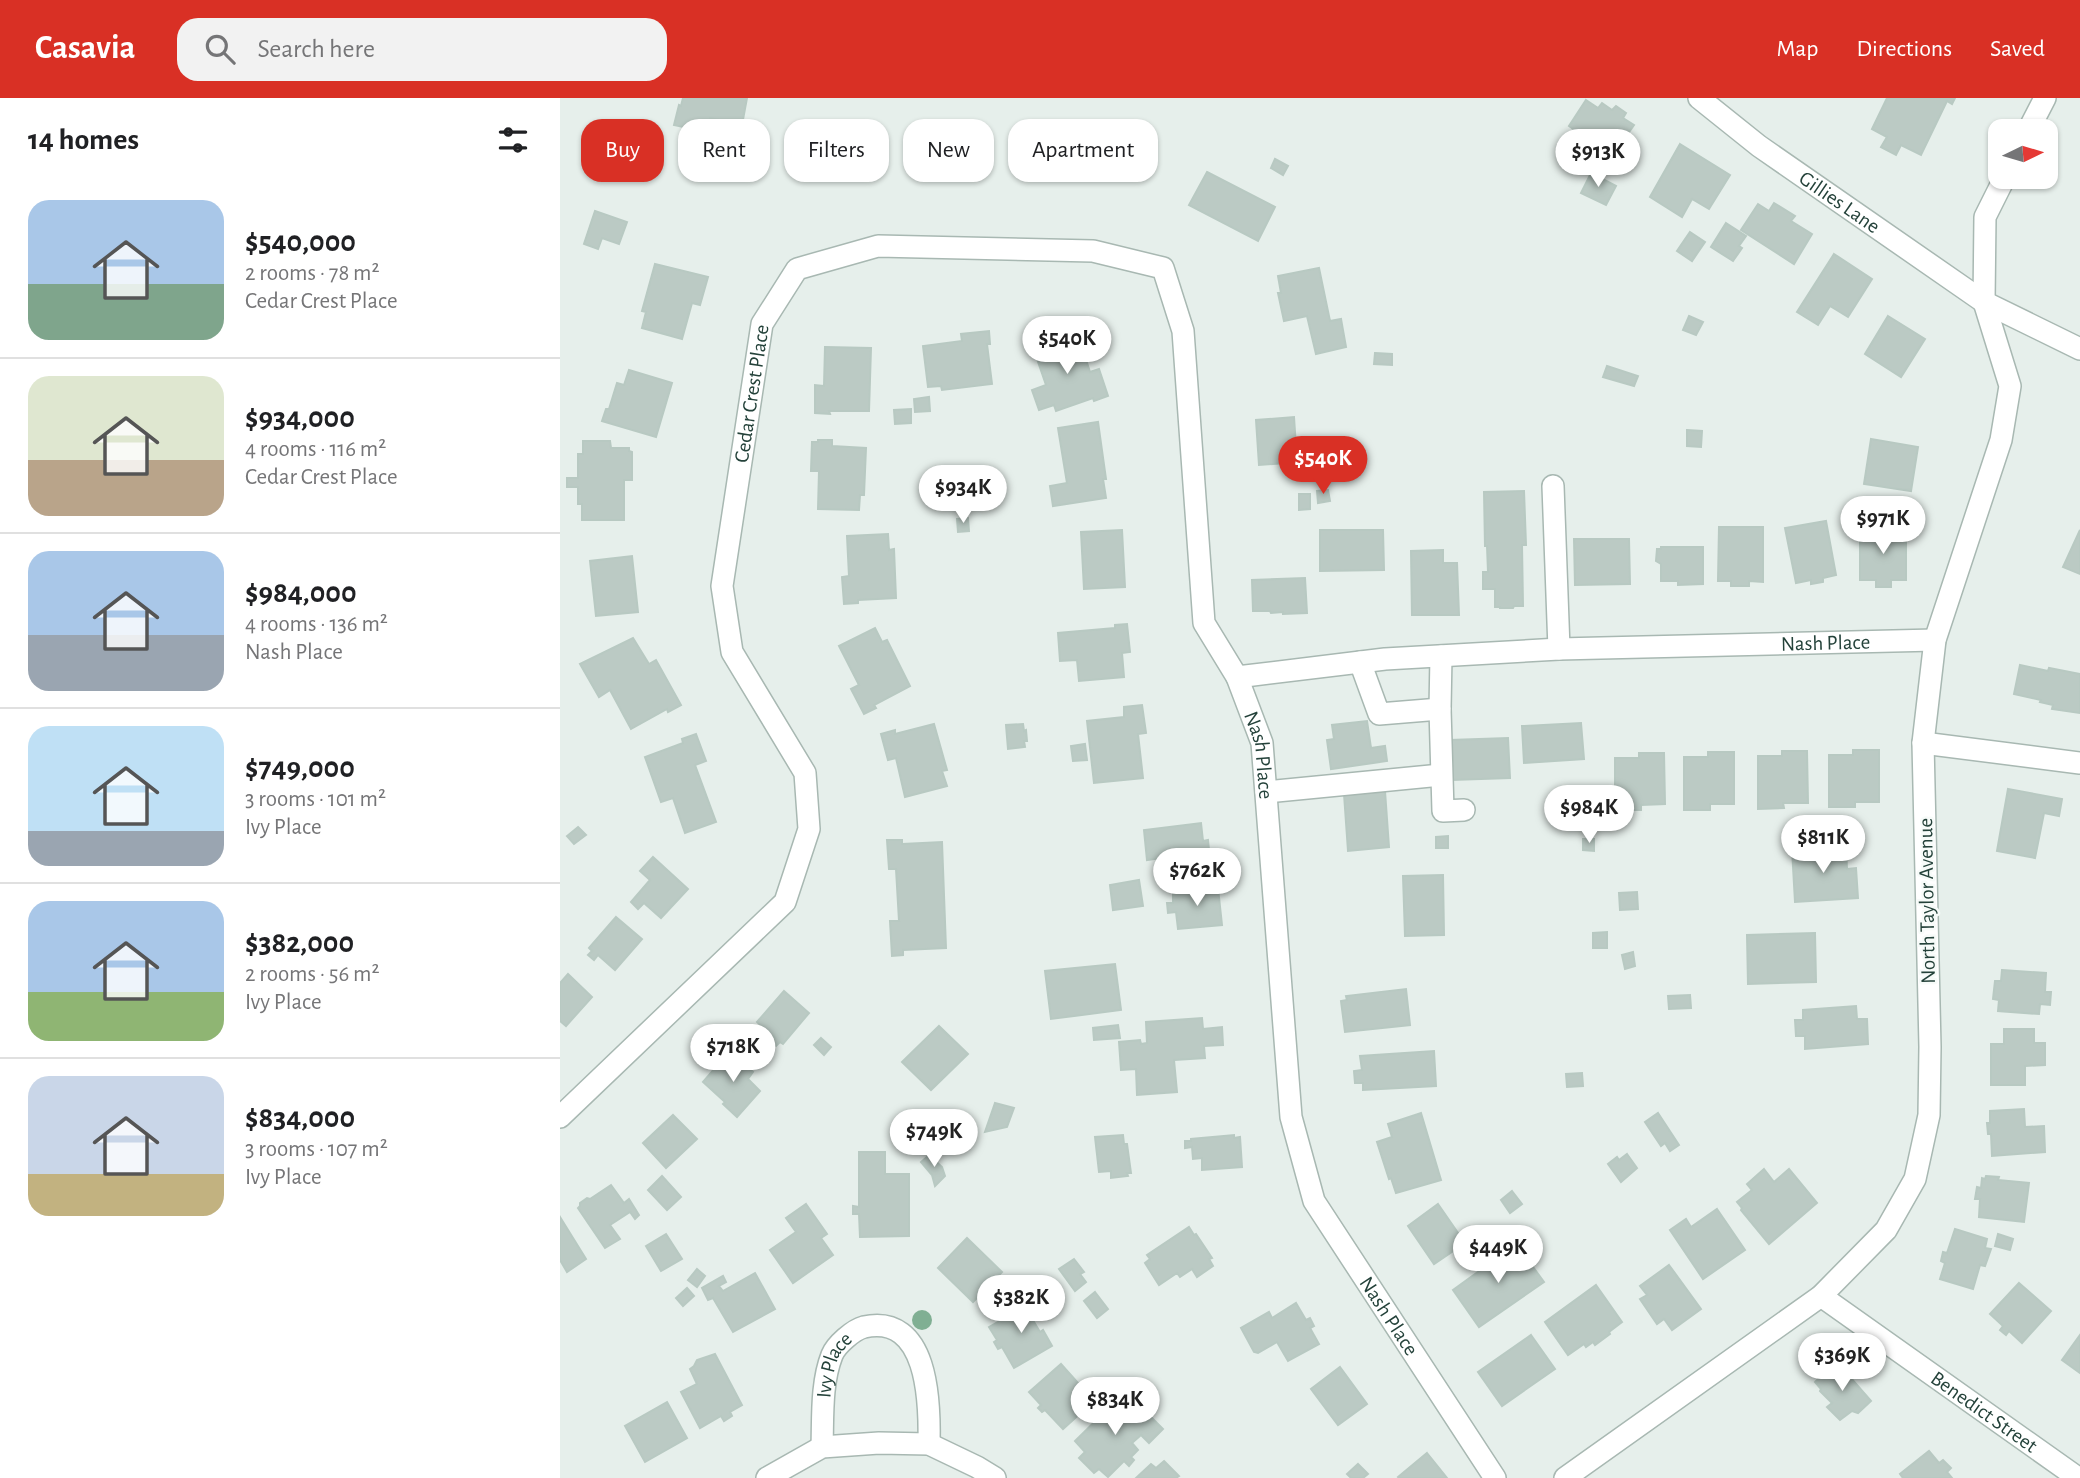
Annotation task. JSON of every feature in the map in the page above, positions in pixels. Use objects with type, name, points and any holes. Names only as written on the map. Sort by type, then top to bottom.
[{"type":"street","name":"Gillies Lane","points":[[1699,98],[1759,146],[1984,302],[2080,349]]},
{"type":"street","points":[[2034,119],[2045,98]]},
{"type":"street","name":"North Taylor Avenue","points":[[1564,1478],[1821,1296],[1886,1230],[1915,1179],[1929,1115],[1930,1046],[1923,743],[1935,640],[2001,440],[2010,386],[1984,302],[1985,217],[1999,189]]},
{"type":"street","name":"Cedar Crest Place","points":[[560,1117],[785,902],[809,829],[805,773],[732,652],[722,586],[762,324],[797,269],[878,246],[1093,251],[1164,268],[1183,331],[1204,623],[1237,677]]},
{"type":"street","points":[[1553,486],[1559,649]]},
{"type":"street","name":"Nash Place","points":[[1495,1478],[1314,1201],[1291,1117],[1262,743],[1237,677],[1360,662],[1559,649],[1935,640]]},
{"type":"street","points":[[1441,656],[1443,811],[1464,810]]},
{"type":"street","points":[[1360,662],[1380,714],[1440,709]]},
{"type":"street","points":[[1923,743],[2080,763]]},
{"type":"street","points":[[1266,792],[1441,775]]},
{"type":"street","name":"Benedict Street","points":[[1821,1296],[2078,1478]]},
{"type":"street","name":"Ivy Place","points":[[822,1447],[826,1378],[833,1352],[860,1328],[876,1325],[891,1327],[907,1336],[916,1350],[930,1408],[929,1444]]},
{"type":"street","points":[[767,1478],[822,1447],[879,1443],[929,1444],[995,1478]]},
{"type":"building","points":[[683,98],[747,98],[743,119],[678,119],[678,126],[674,125],[679,105],[681,106]]},
{"type":"building","points":[[1887,98],[1955,98],[1952,104],[1947,101],[1921,155],[1901,145],[1896,155],[1881,147],[1887,137],[1872,129]]},
{"type":"building","points":[[1586,100],[1598,108],[1602,103],[1612,110],[1616,106],[1626,113],[1623,118],[1634,125],[1612,156],[1569,126]]},
{"type":"building","points":[[1680,144],[1730,175],[1709,209],[1692,199],[1682,217],[1650,197]]},
{"type":"building","points":[[1275,159],[1288,166],[1283,175],[1271,168]]},
{"type":"building","points":[[1207,172],[1275,207],[1258,241],[1189,205]]},
{"type":"building","points":[[1591,173],[1616,186],[1606,205],[1581,193]]},
{"type":"building","points":[[1774,203],[1795,216],[1791,221],[1812,234],[1794,264],[1741,230],[1758,204],[1769,211]]},
{"type":"building","points":[[595,211],[627,222],[619,244],[602,238],[598,249],[584,244]]},
{"type":"building","points":[[1726,223],[1746,236],[1733,261],[1711,247]]},
{"type":"building","points":[[1690,232],[1705,242],[1692,261],[1677,251]]},
{"type":"building","points":[[1834,254],[1872,279],[1848,317],[1830,306],[1818,325],[1797,312]]},
{"type":"building","points":[[655,264],[708,277],[700,305],[692,303],[682,339],[642,328],[646,312],[642,311]]},
{"type":"building","points":[[1319,268],[1330,321],[1341,319],[1346,347],[1316,354],[1307,316],[1284,321],[1278,293],[1281,293],[1278,276]]},
{"type":"building","points":[[1689,316],[1703,322],[1696,335],[1683,330]]},
{"type":"building","points":[[1888,316],[1925,339],[1901,377],[1865,354]]},
{"type":"building","points":[[989,331],[990,344],[987,344],[992,384],[942,390],[941,386],[928,387],[923,346],[962,341],[961,334]]},
{"type":"building","points":[[1078,335],[1090,372],[1099,369],[1108,396],[1094,401],[1093,398],[1056,411],[1054,405],[1039,410],[1032,390],[1046,385],[1034,350]]},
{"type":"building","points":[[825,347],[871,348],[869,411],[815,413],[815,385],[824,386]]},
{"type":"building","points":[[1375,353],[1392,354],[1392,365],[1374,364]]},
{"type":"building","points":[[1607,366],[1638,376],[1634,386],[1603,377]]},
{"type":"building","points":[[629,370],[672,383],[656,437],[602,421],[606,409],[609,409],[617,383],[624,385]]},
{"type":"building","points":[[929,397],[930,411],[915,412],[914,399]]},
{"type":"building","points":[[911,409],[911,423],[895,424],[894,410]]},
{"type":"building","points":[[1294,417],[1297,462],[1259,465],[1256,420]]},
{"type":"building","points":[[1098,422],[1106,498],[1053,506],[1050,486],[1067,483],[1058,428]]},
{"type":"building","points":[[1687,430],[1702,431],[1701,447],[1687,446]]},
{"type":"building","points":[[1871,439],[1918,447],[1911,491],[1864,484]]},
{"type":"building","points":[[832,440],[832,446],[866,448],[864,495],[860,495],[859,510],[818,509],[819,471],[811,471],[812,442]]},
{"type":"building","points":[[583,441],[610,441],[611,448],[629,448],[632,452],[632,480],[624,480],[624,520],[582,520],[578,487],[567,487],[567,478],[578,478],[578,454],[583,454]]},
{"type":"building","points":[[1328,490],[1330,501],[1318,503],[1317,491]]},
{"type":"building","points":[[1524,491],[1526,545],[1522,545],[1523,606],[1495,607],[1495,589],[1483,589],[1483,572],[1488,572],[1484,492]]},
{"type":"building","points":[[1299,494],[1310,494],[1310,509],[1299,510]]},
{"type":"building","points":[[968,518],[969,531],[958,532],[957,519]]},
{"type":"building","points":[[1826,521],[1836,575],[1823,578],[1823,582],[1811,584],[1811,580],[1796,583],[1785,528]]},
{"type":"building","points":[[1719,527],[1763,527],[1763,582],[1749,581],[1749,586],[1731,586],[1731,581],[1718,581]]},
{"type":"building","points":[[1122,530],[1125,587],[1084,589],[1081,532]]},
{"type":"building","points":[[1320,530],[1383,530],[1384,570],[1320,571]]},
{"type":"building","points":[[1860,530],[1906,530],[1906,580],[1891,580],[1891,587],[1876,587],[1876,580],[1860,580]]},
{"type":"building","points":[[2080,530],[2080,574],[2063,567]]},
{"type":"building","points":[[888,534],[889,550],[894,549],[896,598],[858,600],[858,603],[844,604],[842,577],[849,576],[847,536]]},
{"type":"building","points":[[1574,539],[1629,539],[1630,584],[1575,585]]},
{"type":"building","points":[[1703,547],[1703,584],[1678,585],[1678,581],[1661,581],[1661,564],[1656,561],[1657,549]]},
{"type":"building","points":[[1443,550],[1443,563],[1457,563],[1459,615],[1412,615],[1411,551]]},
{"type":"building","points":[[632,556],[638,612],[596,616],[590,561]]},
{"type":"building","points":[[1305,578],[1307,613],[1253,611],[1252,580]]},
{"type":"building","points":[[1127,624],[1130,652],[1122,653],[1124,677],[1079,681],[1077,660],[1060,661],[1058,633],[1115,628],[1115,625]]},
{"type":"building","points":[[875,628],[882,642],[887,640],[910,686],[874,705],[876,708],[864,714],[851,689],[859,685],[839,646]]},
{"type":"building","points":[[633,638],[649,664],[656,660],[681,705],[668,712],[667,709],[631,729],[610,690],[599,697],[580,664]]},
{"type":"building","points":[[2020,665],[2080,674],[2080,713],[2052,709],[2053,705],[2040,702],[2041,700],[2014,694]]},
{"type":"building","points":[[1142,705],[1146,733],[1138,734],[1143,778],[1094,783],[1087,721],[1124,717],[1124,707]]},
{"type":"building","points":[[1367,721],[1371,748],[1385,746],[1387,761],[1331,769],[1327,740],[1334,739],[1332,725]]},
{"type":"building","points":[[1581,723],[1584,759],[1524,763],[1522,726]]},
{"type":"building","points":[[934,724],[947,770],[942,771],[947,786],[905,797],[896,758],[888,760],[881,734],[895,730],[895,734]]},
{"type":"building","points":[[1023,724],[1027,741],[1024,741],[1025,747],[1008,749],[1006,725]]},
{"type":"building","points":[[696,734],[706,761],[695,765],[716,822],[685,833],[673,798],[661,802],[645,757],[683,743],[682,739]]},
{"type":"building","points":[[1508,738],[1510,778],[1452,780],[1450,740]]},
{"type":"building","points":[[1085,744],[1087,760],[1073,761],[1071,746]]},
{"type":"building","points":[[1853,750],[1879,750],[1879,802],[1855,802],[1855,807],[1829,807],[1829,755],[1853,755]]},
{"type":"building","points":[[1782,751],[1807,751],[1808,803],[1783,803],[1784,808],[1758,809],[1758,756],[1782,756]]},
{"type":"building","points":[[1708,752],[1734,752],[1734,804],[1710,804],[1710,810],[1684,810],[1684,757],[1708,757]]},
{"type":"building","points":[[1639,753],[1664,753],[1665,804],[1641,805],[1641,810],[1615,810],[1615,758],[1639,758]]},
{"type":"building","points":[[2008,789],[2062,799],[2059,816],[2044,813],[2035,858],[1997,851]]},
{"type":"building","points":[[1385,791],[1389,847],[1348,851],[1344,794]]},
{"type":"building","points":[[1201,823],[1203,841],[1208,840],[1209,850],[1204,850],[1205,863],[1176,866],[1175,856],[1147,860],[1144,830]]},
{"type":"building","points":[[578,827],[586,835],[574,844],[567,836]]},
{"type":"building","points":[[1448,836],[1448,848],[1436,848],[1436,837]]},
{"type":"building","points":[[1583,839],[1594,839],[1594,851],[1583,850]]},
{"type":"building","points":[[887,840],[902,840],[902,844],[942,842],[946,948],[903,950],[903,955],[892,956],[890,921],[899,921],[896,869],[889,869]]},
{"type":"building","points":[[1846,846],[1847,869],[1856,868],[1858,898],[1795,902],[1792,849]]},
{"type":"building","points":[[653,857],[688,889],[661,918],[644,903],[638,909],[631,902],[650,880],[640,871]]},
{"type":"building","points":[[1443,875],[1444,935],[1405,936],[1403,876]]},
{"type":"building","points":[[1139,880],[1143,906],[1113,910],[1110,885]]},
{"type":"building","points":[[1218,888],[1222,925],[1178,929],[1176,912],[1168,913],[1167,903],[1173,903],[1173,892]]},
{"type":"building","points":[[1637,892],[1638,909],[1620,910],[1619,893]]},
{"type":"building","points":[[616,917],[642,939],[615,970],[598,955],[594,960],[588,955],[592,951],[589,948]]},
{"type":"building","points":[[1607,932],[1607,948],[1593,948],[1593,933]]},
{"type":"building","points":[[1815,933],[1816,982],[1748,984],[1747,935]]},
{"type":"building","points":[[1633,952],[1635,966],[1625,969],[1622,955]]},
{"type":"building","points":[[1115,964],[1121,1010],[1051,1019],[1045,971]]},
{"type":"building","points":[[2002,970],[2046,973],[2045,992],[2051,992],[2050,1005],[2040,1004],[2039,1014],[1998,1011],[1999,1000],[1993,999],[1995,981],[2001,981]]},
{"type":"building","points":[[568,974],[592,997],[566,1026],[560,1021],[560,983]]},
{"type":"building","points":[[1406,989],[1410,1025],[1345,1032],[1341,1001],[1347,1000],[1346,996]]},
{"type":"building","points":[[784,991],[809,1013],[783,1044],[780,1042],[776,1046],[771,1042],[775,1038],[757,1022]]},
{"type":"building","points":[[1690,995],[1691,1008],[1669,1009],[1668,996]]},
{"type":"building","points":[[1856,1006],[1857,1019],[1867,1019],[1868,1044],[1805,1049],[1805,1036],[1796,1036],[1795,1020],[1803,1020],[1803,1010]]},
{"type":"building","points":[[1202,1018],[1203,1029],[1222,1027],[1223,1045],[1204,1046],[1205,1058],[1174,1060],[1177,1092],[1137,1095],[1136,1069],[1121,1070],[1119,1042],[1140,1040],[1141,1044],[1147,1043],[1146,1022]]},
{"type":"building","points":[[1118,1025],[1120,1038],[1094,1040],[1093,1028]]},
{"type":"building","points":[[939,1026],[968,1054],[931,1090],[902,1062]]},
{"type":"building","points":[[2004,1029],[2034,1029],[2034,1043],[2045,1043],[2045,1065],[2025,1066],[2025,1085],[1991,1085],[1991,1044],[2004,1044]]},
{"type":"building","points":[[821,1038],[831,1047],[824,1055],[814,1045]]},
{"type":"building","points":[[730,1051],[753,1072],[748,1079],[760,1091],[737,1117],[703,1082]]},
{"type":"building","points":[[1434,1051],[1436,1086],[1363,1090],[1363,1083],[1355,1083],[1354,1071],[1362,1070],[1360,1056]]},
{"type":"building","points":[[1582,1073],[1583,1086],[1567,1087],[1566,1074]]},
{"type":"building","points":[[995,1103],[1014,1108],[1007,1127],[985,1132]]},
{"type":"building","points":[[2024,1109],[2025,1127],[2044,1126],[2045,1152],[1992,1156],[1991,1134],[1988,1134],[1987,1123],[1990,1123],[1990,1111]]},
{"type":"building","points":[[1421,1113],[1441,1180],[1396,1193],[1377,1142],[1392,1137],[1388,1124]]},
{"type":"building","points":[[1658,1113],[1679,1145],[1670,1151],[1665,1143],[1661,1146],[1645,1122]]},
{"type":"building","points":[[673,1115],[697,1139],[666,1168],[643,1143]]},
{"type":"building","points":[[1123,1135],[1131,1173],[1127,1173],[1128,1176],[1111,1178],[1111,1171],[1099,1172],[1095,1137]]},
{"type":"building","points":[[1234,1135],[1234,1138],[1240,1137],[1242,1167],[1202,1170],[1202,1158],[1193,1159],[1192,1147],[1185,1148],[1185,1141],[1191,1139]]},
{"type":"building","points":[[859,1152],[885,1152],[885,1174],[909,1174],[909,1236],[860,1237],[859,1214],[853,1214],[853,1206],[859,1207]]},
{"type":"building","points":[[1627,1154],[1637,1168],[1621,1182],[1608,1164]]},
{"type":"building","points":[[929,1155],[942,1167],[945,1176],[935,1186],[932,1175],[921,1162]]},
{"type":"building","points":[[1764,1169],[1774,1182],[1789,1169],[1817,1203],[1769,1244],[1737,1202],[1752,1190],[1747,1184]]},
{"type":"building","points":[[662,1176],[681,1197],[667,1210],[648,1190]]},
{"type":"building","points":[[1986,1176],[2029,1183],[2024,1222],[1979,1217],[1980,1199],[1975,1199],[1977,1187],[1981,1188],[1982,1178],[1985,1179]]},
{"type":"building","points":[[611,1185],[624,1203],[629,1199],[639,1215],[635,1219],[630,1212],[610,1225],[620,1239],[605,1248],[578,1208],[587,1198],[590,1199]]},
{"type":"building","points":[[1512,1191],[1522,1204],[1510,1213],[1501,1200]]},
{"type":"building","points":[[806,1204],[827,1234],[821,1238],[833,1255],[793,1283],[770,1250],[796,1232],[786,1218]]},
{"type":"building","points":[[1438,1204],[1465,1243],[1434,1264],[1408,1226]]},
{"type":"building","points":[[1717,1209],[1745,1250],[1703,1279],[1670,1230],[1686,1219],[1691,1227]]},
{"type":"building","points":[[560,1217],[586,1259],[567,1272],[560,1260]]},
{"type":"building","points":[[1189,1227],[1212,1258],[1209,1259],[1213,1266],[1197,1277],[1192,1269],[1180,1277],[1177,1273],[1159,1285],[1145,1263],[1150,1259],[1147,1255]]},
{"type":"building","points":[[1955,1229],[1987,1239],[1985,1248],[1991,1249],[1985,1266],[1980,1265],[1973,1289],[1940,1279],[1945,1263],[1941,1261],[1943,1252],[1947,1253]]},
{"type":"building","points":[[666,1234],[682,1259],[661,1271],[646,1246]]},
{"type":"building","points":[[1998,1234],[2013,1239],[2010,1250],[1995,1246]]},
{"type":"building","points":[[967,1238],[1002,1272],[973,1302],[938,1268]]},
{"type":"building","points":[[1514,1241],[1544,1282],[1479,1327],[1453,1290],[1482,1269],[1478,1265],[1486,1259],[1489,1263]]},
{"type":"building","points":[[1074,1259],[1084,1272],[1080,1274],[1086,1282],[1075,1291],[1059,1269]]},
{"type":"building","points":[[1669,1265],[1701,1309],[1672,1330],[1664,1319],[1657,1324],[1640,1299],[1647,1295],[1640,1286]]},
{"type":"building","points":[[697,1269],[705,1276],[697,1287],[688,1280]]},
{"type":"building","points":[[755,1273],[775,1309],[733,1332],[713,1298],[708,1300],[702,1288],[723,1276],[726,1282],[719,1286],[723,1291]]},
{"type":"building","points":[[2019,1283],[2051,1311],[2022,1343],[2009,1331],[2006,1335],[2000,1330],[2003,1326],[1990,1314]]},
{"type":"building","points":[[1596,1285],[1622,1322],[1595,1345],[1593,1342],[1586,1347],[1584,1344],[1568,1355],[1545,1322]]},
{"type":"building","points":[[687,1288],[694,1296],[683,1306],[676,1298]]},
{"type":"building","points":[[1095,1292],[1108,1309],[1097,1318],[1084,1301]]},
{"type":"building","points":[[1036,1300],[1042,1311],[1031,1317],[1052,1346],[1014,1368],[1002,1347],[998,1349],[994,1342],[997,1340],[989,1327]]},
{"type":"building","points":[[1296,1303],[1306,1320],[1310,1318],[1314,1326],[1310,1328],[1319,1344],[1288,1361],[1277,1342],[1258,1353],[1254,1352],[1241,1328],[1269,1312],[1272,1318]]},
{"type":"building","points":[[1531,1335],[1555,1369],[1502,1406],[1478,1372]]},
{"type":"building","points":[[2080,1335],[2080,1373],[2062,1360]]},
{"type":"building","points":[[715,1354],[742,1405],[730,1412],[732,1416],[724,1421],[721,1416],[700,1428],[681,1392],[697,1384],[690,1369],[697,1360]]},
{"type":"building","points":[[1061,1364],[1094,1401],[1063,1429],[1045,1410],[1042,1412],[1038,1408],[1041,1405],[1029,1392]]},
{"type":"building","points":[[1833,1364],[1840,1372],[1843,1369],[1871,1401],[1858,1413],[1852,1411],[1840,1420],[1827,1407],[1832,1403],[1815,1382]]},
{"type":"building","points":[[1340,1367],[1367,1404],[1338,1425],[1311,1389]]},
{"type":"building","points":[[1122,1395],[1148,1421],[1151,1417],[1163,1429],[1149,1443],[1141,1435],[1132,1443],[1138,1450],[1131,1457],[1134,1460],[1129,1466],[1124,1461],[1108,1477],[1099,1469],[1094,1473],[1079,1458],[1085,1452],[1075,1441]]},
{"type":"building","points":[[667,1402],[687,1438],[645,1462],[625,1426]]},
{"type":"building","points":[[1929,1451],[1939,1463],[1943,1460],[1951,1468],[1947,1472],[1952,1478],[1903,1478],[1900,1474]]},
{"type":"building","points":[[1427,1453],[1447,1478],[1398,1477]]},
{"type":"building","points":[[1164,1461],[1179,1476],[1136,1478],[1151,1464],[1156,1468]]},
{"type":"building","points":[[1358,1464],[1368,1474],[1363,1478],[1351,1478],[1347,1474]]}]
